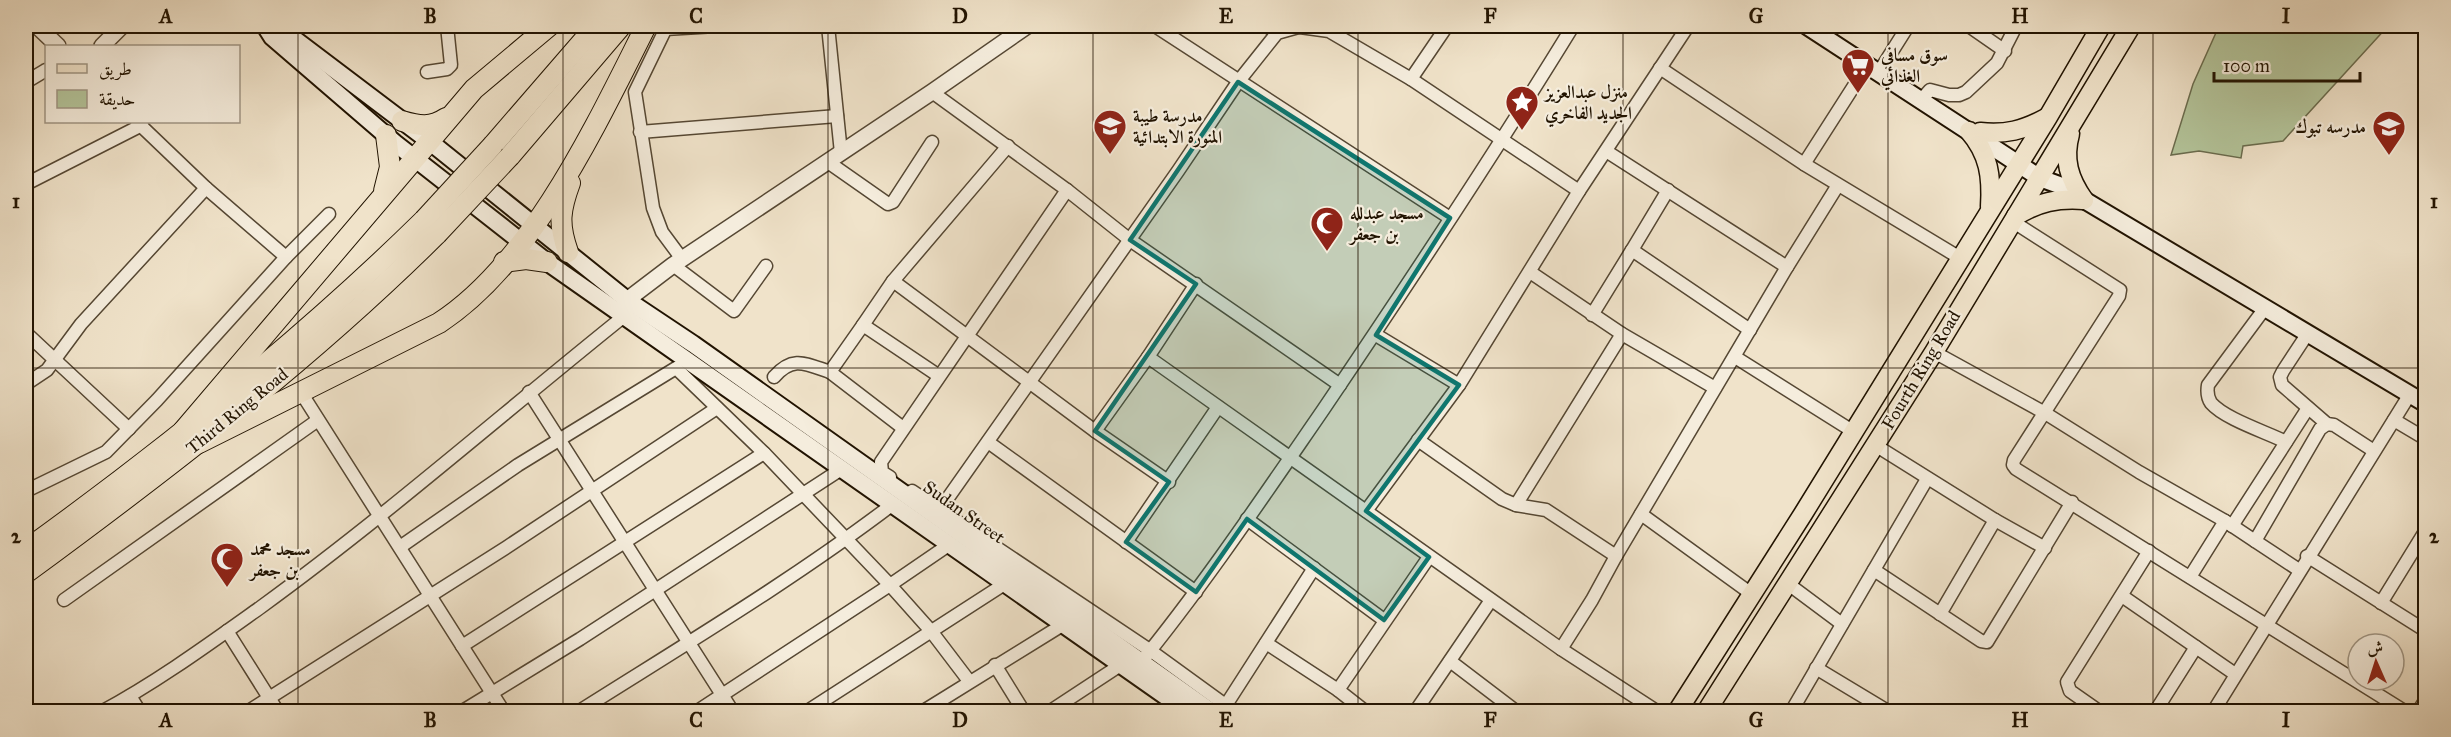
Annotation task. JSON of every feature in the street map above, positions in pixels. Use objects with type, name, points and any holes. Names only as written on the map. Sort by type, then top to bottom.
[{"type":"highway","points":[[183,431],[474,89],[549,26]]},
{"type":"highway","points":[[430,227],[493,145],[596,26]]},
{"type":"highway","points":[[430,227],[510,156],[621,26]]},
{"type":"highway","points":[[199,443],[302,394],[430,328],[457,311],[482,288],[533,225],[659,27]]},
{"type":"highway","points":[[402,121],[421,126],[431,125],[453,113]]},
{"type":"highway","points":[[384,194],[390,167],[386,135]]},
{"type":"highway","points":[[568,252],[562,236],[560,215],[562,203],[581,152]]},
{"type":"highway","name":"Third Ring Road","points":[[29,543],[220,402],[430,227]]},
{"type":"highway","name":"Third Ring Road","points":[[26,573],[237,413],[378,291],[430,227]]},
{"type":"highway","points":[[504,262],[526,259],[547,262]]},
{"type":"main road","points":[[265,26],[272,37],[414,159],[520,242],[623,317],[688,350]]},
{"type":"main road","points":[[277,26],[429,141],[688,350]]},
{"type":"main road","points":[[1807,26],[1925,101],[1936,105],[2059,185],[2426,404]]},
{"type":"main road","name":"Fourth Ring Road","points":[[1677,711],[1753,595],[1854,432],[2048,117],[2101,26]]},
{"type":"main road","name":"Fourth Ring Road","points":[[1706,711],[1934,352],[2131,26]]},
{"type":"main road","points":[[1975,131],[1994,134],[2020,130],[2048,117]]},
{"type":"main road","points":[[2072,125],[2066,157],[2069,173],[2084,200]]},
{"type":"main road","points":[[1975,131],[1990,170],[1990,211]]},
{"type":"main road","points":[[2013,219],[2026,210],[2052,201],[2084,200]]},
{"type":"main road","name":"Sudan Street","points":[[688,350],[761,402],[843,468],[1064,624],[1224,709]]},
{"type":"main road","name":"Sudan Street","points":[[761,402],[938,512],[1137,662],[1177,709]]},
{"type":"main road","points":[[1803,514],[1823,526]]},
{"type":"street","points":[[37,26],[57,45]]},
{"type":"street","points":[[103,45],[122,26]]},
{"type":"street","points":[[427,72],[447,69],[451,66],[447,26]]},
{"type":"street","points":[[716,26],[659,27],[635,92],[653,208],[677,262],[734,311],[766,266]]},
{"type":"street","points":[[828,26],[837,116],[835,158]]},
{"type":"street","points":[[627,300],[677,262],[932,92],[1011,31],[1027,26]]},
{"type":"street","points":[[1155,26],[1450,218]]},
{"type":"street","points":[[1067,190],[880,462],[882,472],[938,512],[1130,240],[1272,29],[1301,26],[1329,31],[1411,79],[1580,191]]},
{"type":"street","points":[[1411,79],[1447,26]]},
{"type":"street","points":[[1049,711],[1137,662],[1196,592],[1376,334],[1503,140],[1573,26]]},
{"type":"street","points":[[1366,511],[1459,385],[1580,191],[1688,26]]},
{"type":"street","points":[[1804,164],[1873,68],[1908,26]]},
{"type":"street","points":[[1969,26],[2005,51]]},
{"type":"street","points":[[1925,101],[1930,90],[1949,95],[1966,92],[1997,63],[2016,26]]},
{"type":"street","points":[[1660,68],[1804,164],[1960,258]]},
{"type":"street","points":[[26,82],[45,71]]},
{"type":"street","points":[[932,92],[1067,190],[1130,240],[1340,385]]},
{"type":"street","points":[[640,132],[837,116]]},
{"type":"street","points":[[26,184],[139,124],[206,188],[286,257]]},
{"type":"street","points":[[835,158],[888,204],[893,202],[932,142]]},
{"type":"street","points":[[830,372],[893,281],[1008,146]]},
{"type":"street","points":[[1606,151],[1787,267]]},
{"type":"street","points":[[1561,649],[1592,600],[1715,387],[1839,185]]},
{"type":"street","points":[[26,384],[47,370],[81,324],[206,188]]},
{"type":"street","points":[[1592,315],[1668,190]]},
{"type":"street","points":[[26,491],[106,452],[286,257],[329,214]]},
{"type":"street","points":[[2013,219],[2120,290],[2119,296],[2013,465],[2016,469],[2406,711]]},
{"type":"street","points":[[1632,250],[1750,330]]},
{"type":"street","points":[[1530,272],[1622,334],[1715,387]]},
{"type":"street","points":[[893,281],[1095,431],[1169,482]]},
{"type":"street","points":[[1095,431],[1196,284]]},
{"type":"street","points":[[2265,308],[2208,385],[2206,393],[2211,402],[2225,413],[2286,442]]},
{"type":"street","points":[[101,711],[130,696],[227,631],[380,516],[623,317]]},
{"type":"street","points":[[863,325],[939,375]]},
{"type":"street","points":[[26,333],[129,429]]},
{"type":"street","points":[[2308,333],[2280,377],[2282,385],[2327,423],[2374,451]]},
{"type":"street","points":[[1376,334],[1459,385]]},
{"type":"street","points":[[1516,505],[1622,334]]},
{"type":"street","points":[[1934,352],[2045,413],[2139,472],[2229,524],[2299,570]]},
{"type":"street","points":[[1148,357],[1561,649],[1658,711]]},
{"type":"street","points":[[1735,357],[1854,432]]},
{"type":"street","points":[[774,377],[780,370],[792,363],[801,362],[830,372],[903,428]]},
{"type":"street","points":[[400,547],[559,439],[676,368],[764,453],[890,585],[931,631],[969,681]]},
{"type":"street","points":[[529,392],[733,711]]},
{"type":"street","points":[[302,394],[504,711]]},
{"type":"street","points":[[2212,711],[2410,394]]},
{"type":"street","points":[[1126,542],[1218,407]]},
{"type":"street","points":[[247,711],[431,595],[717,408]]},
{"type":"street","points":[[2190,577],[2308,408]]},
{"type":"street","points":[[64,600],[318,420]]},
{"type":"street","points":[[2394,420],[2426,439]]},
{"type":"street","points":[[2255,541],[2320,429],[2327,423]]},
{"type":"street","points":[[1418,440],[1502,499],[1516,505],[1546,510],[1616,556]]},
{"type":"street","points":[[988,442],[1196,592]]},
{"type":"street","points":[[1875,445],[2044,548]]},
{"type":"street","points":[[462,646],[764,453]]},
{"type":"street","points":[[461,711],[580,639],[843,468]]},
{"type":"street","points":[[1791,711],[1927,478]]},
{"type":"street","points":[[1874,570],[1981,641],[1987,642],[2072,502]]},
{"type":"street","points":[[578,711],[689,643],[845,540],[893,504]]},
{"type":"street","points":[[1641,514],[1753,595]]},
{"type":"street","points":[[1247,519],[1384,620]]},
{"type":"street","points":[[1940,614],[1995,520]]},
{"type":"street","points":[[2382,603],[2426,530]]},
{"type":"street","points":[[696,711],[950,544]]},
{"type":"street","points":[[2100,711],[2070,692],[2067,682],[2149,551]]},
{"type":"street","points":[[2307,556],[2426,631]]},
{"type":"street","points":[[1338,690],[1384,620],[1430,557]]},
{"type":"street","points":[[1224,709],[1314,568]]},
{"type":"street","points":[[806,711],[1006,583]]},
{"type":"street","points":[[1787,583],[1842,624]]},
{"type":"street","points":[[2122,596],[2235,674]]},
{"type":"street","points":[[1415,711],[1491,600]]},
{"type":"street","points":[[922,711],[1064,624]]},
{"type":"street","points":[[227,631],[278,711]]},
{"type":"street","points":[[1266,643],[1366,711]]},
{"type":"street","points":[[2155,711],[2196,647]]},
{"type":"street","points":[[1450,661],[1516,711]]},
{"type":"street","points":[[995,665],[1024,711]]},
{"type":"street","points":[[1816,668],[1888,711]]},
{"type":"street","points":[[130,696],[140,711]]},
{"type":"street","points":[[2418,711],[2426,699]]},
{"type":"highlighted area","points":[[1238,82],[1450,218],[1376,335],[1459,385],[1366,511],[1429,557],[1384,620],[1247,519],[1196,592],[1126,542],[1169,482],[1095,431],[1196,284],[1130,240]]},
{"type":"green space","points":[[2219,26],[2388,26],[2283,141],[2243,146],[2241,158],[2199,151],[2171,155],[2193,84]]},
{"type":"place","name":"سوق مسافي الغذائي","points":[[1858,94]]},
{"type":"place","name":"منزل عبدالعزيز الجديد الفاخري","points":[[1522,131]]},
{"type":"place","name":"مدرسة طيبة المنورة الابتدائية","points":[[1110,155]]},
{"type":"place","name":"مدرسه تبوك","points":[[2389,156]]},
{"type":"place","name":"مسجد عبدلله بن جعفر","points":[[1327,252]]},
{"type":"place","name":"مسجد محمد بن جعفر","points":[[227,588]]}]
